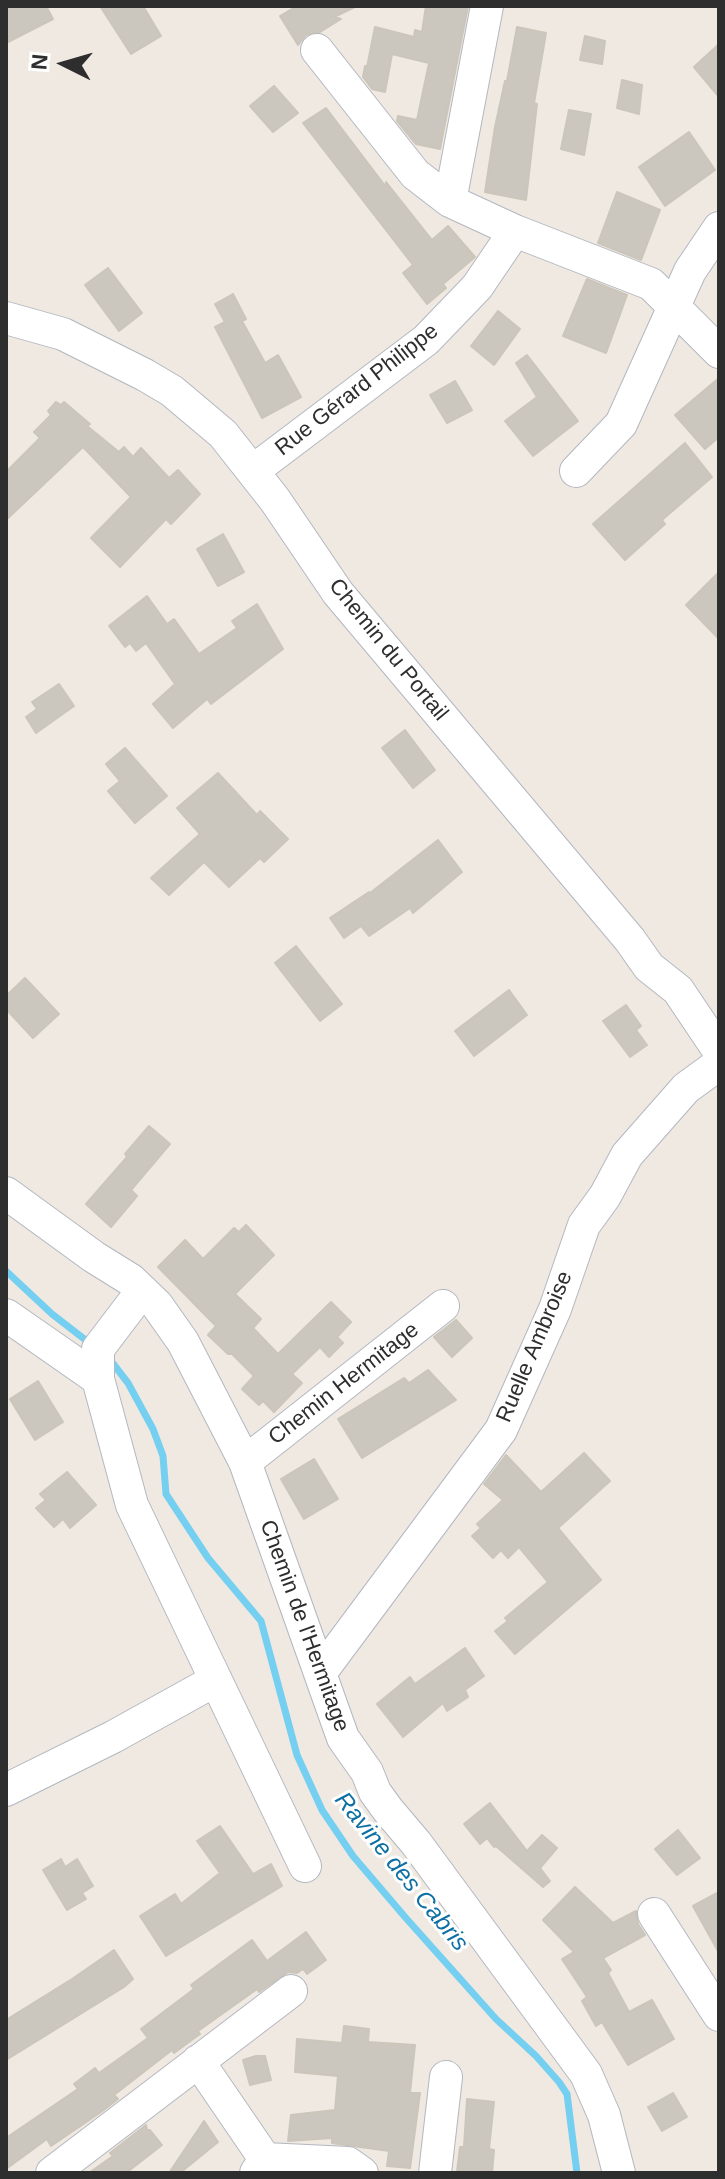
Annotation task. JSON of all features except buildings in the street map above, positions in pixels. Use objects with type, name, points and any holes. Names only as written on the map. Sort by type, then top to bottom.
[{"type":"street","points":[[450,201],[487,6]]},
{"type":"street","points":[[317,50],[415,174],[450,201],[515,231],[651,284],[719,352]]},
{"type":"street","points":[[576,471],[621,424],[690,271],[719,228]]},
{"type":"street","name":"Rue Gérard Philippe","points":[[254,470],[426,340],[477,287],[515,231]]},
{"type":"street","name":"Chemin du Portail","points":[[6,318],[63,334],[172,391],[223,434],[254,470],[338,593],[630,940],[649,967],[678,990],[719,1051]]},
{"type":"street","name":"Ruelle Ambroise","points":[[321,1672],[501,1430],[555,1309],[584,1225],[605,1196],[627,1155],[686,1088],[719,1064]]},
{"type":"street","name":"Chemin de l'Hermitage","points":[[6,1193],[131,1280],[157,1305],[183,1342],[245,1462],[343,1738],[367,1772],[375,1792],[551,2023],[586,2074],[604,2115],[619,2173]]},
{"type":"street","points":[[142,1291],[98,1349],[98,1379],[132,1505],[305,1866]]},
{"type":"street","name":"Chemin Hermitage","points":[[245,1462],[443,1306]]},
{"type":"street","points":[[6,1315],[98,1379]]},
{"type":"street","points":[[6,1790],[113,1737],[216,1680]]},
{"type":"street","points":[[654,1914],[719,2015]]},
{"type":"street","points":[[52,2173],[291,1991]]},
{"type":"street","points":[[198,2061],[261,2166],[348,2163],[362,2173]]},
{"type":"street","points":[[435,2173],[446,2077]]},
{"type":"waterway","name":"Ravine des Cabris","points":[[6,1271],[52,1314],[92,1345]]},
{"type":"waterway","name":"Ravine des Cabris","points":[[108,1357],[128,1383],[153,1429],[163,1456],[166,1494],[208,1558],[261,1621],[297,1755],[322,1810],[353,1856],[405,1917],[496,2019],[559,2082],[567,2094],[577,2173]]}]
